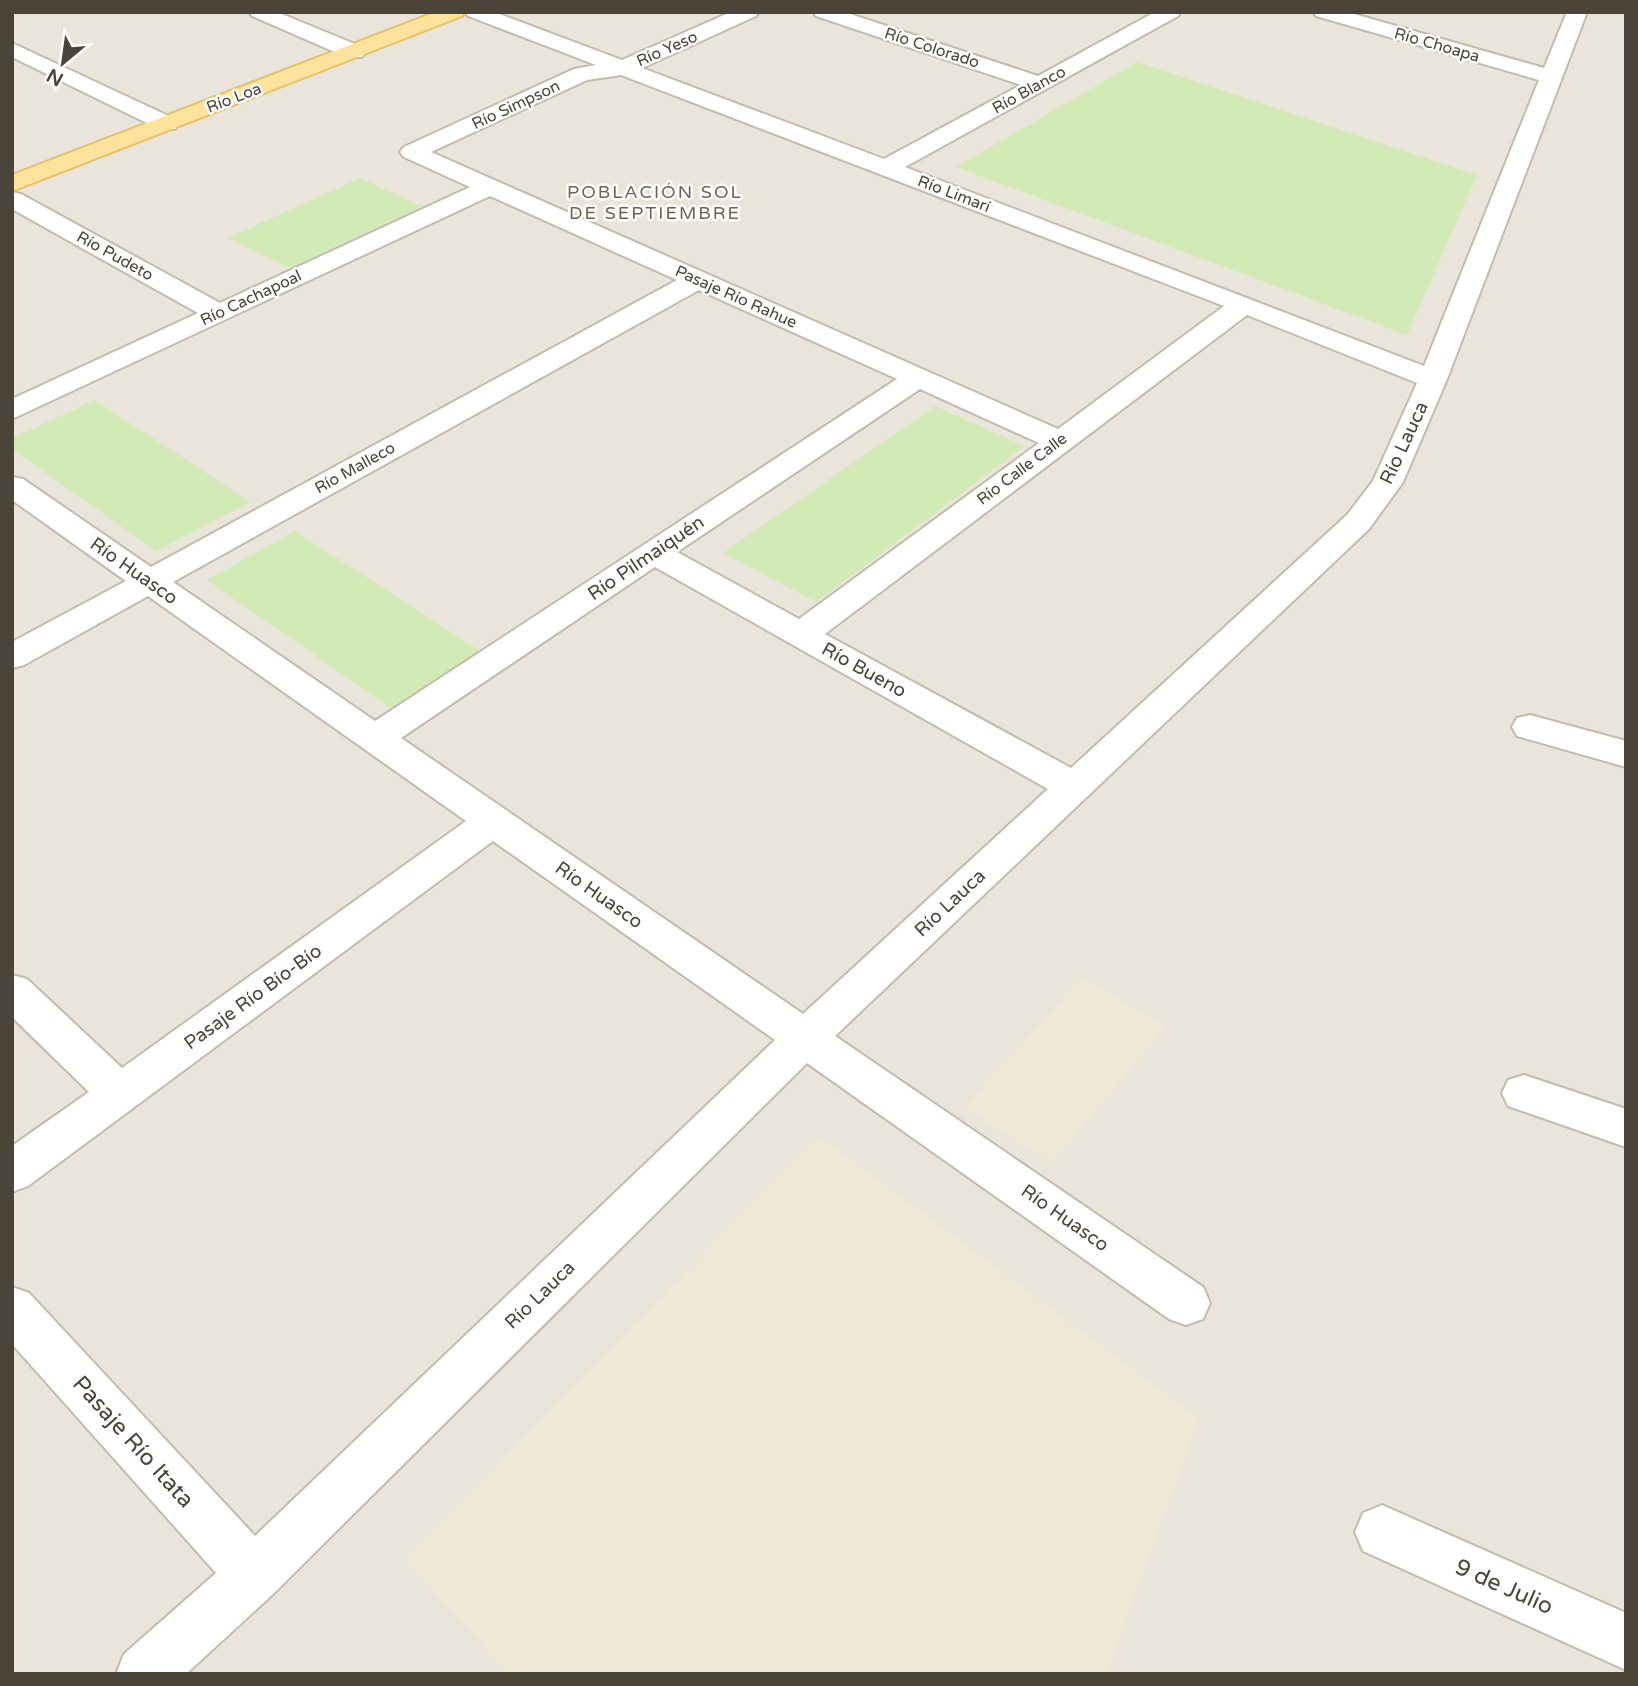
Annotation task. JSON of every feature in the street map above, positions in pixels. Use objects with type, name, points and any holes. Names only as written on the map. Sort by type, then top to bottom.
[{"type":"main road","name":"Río Loa","points":[[12,184],[455,12]]},
{"type":"street","points":[[258,12],[354,52]]},
{"type":"street","name":"Río Limarí","points":[[475,12],[1244,304],[1433,379]]},
{"type":"street","name":"Río Yeso","points":[[623,68],[749,12]]},
{"type":"street","name":"Río Colorado","points":[[823,12],[1040,84]]},
{"type":"street","points":[[853,22],[874,12]]},
{"type":"street","name":"Río Blanco","points":[[886,168],[1171,12]]},
{"type":"street","name":"Río Choapa","points":[[1323,12],[1551,77]]},
{"type":"street","name":"Río Lauca","points":[[145,1674],[254,1575],[805,1038],[1358,522],[1388,482],[1433,379],[1577,12]]},
{"type":"street","points":[[16,55],[167,124]]},
{"type":"street","name":"Río Simpson","points":[[412,152],[582,74],[623,68]]},
{"type":"street","name":"Pasaje Río Rahue","points":[[412,152],[1060,441]]},
{"type":"street","name":"Río Cachapoal","points":[[12,410],[490,187]]},
{"type":"street","name":"Río Pudeto","points":[[12,199],[218,313]]},
{"type":"street","name":"Río Malleco","points":[[12,631],[139,574],[687,275]]},
{"type":"street","name":"Río Calle Calle","points":[[801,635],[1244,304]]},
{"type":"street","name":"Río Pilmaiquén","points":[[375,738],[918,378]]},
{"type":"street","name":"Río Huasco","points":[[12,486],[1186,1303]]},
{"type":"street","name":"Río Bueno","points":[[654,553],[1075,786]]},
{"type":"street","name":"Río Malleco","points":[[12,657],[139,574]]},
{"type":"street","points":[[1530,727],[1626,754]]},
{"type":"street","name":"Pasaje Río Bío-Bío","points":[[12,1172],[493,821]]},
{"type":"street","points":[[12,991],[120,1094]]},
{"type":"street","points":[[1524,1093],[1626,1128]]},
{"type":"street","name":"Pasaje Río Itata","points":[[12,1309],[254,1575]]},
{"type":"street","name":"9 de Julio","points":[[1382,1532],[1626,1642]]},
{"type":"shaded area","points":[[12,12],[1626,12],[1626,1674],[12,1674]]},
{"type":"shaded area","points":[[1082,978],[1165,1027],[1051,1163],[965,1107]]},
{"type":"shaded area","points":[[819,1136],[1199,1419],[1106,1674],[510,1674],[404,1560]]},
{"type":"green space","points":[[1137,62],[1477,175],[1407,335],[956,167]]},
{"type":"green space","points":[[360,178],[422,206],[290,268],[228,238]]},
{"type":"green space","points":[[95,400],[250,502],[156,551],[12,449],[12,438]]},
{"type":"green space","points":[[935,406],[1025,446],[816,602],[723,553]]},
{"type":"green space","points":[[295,531],[488,656],[399,714],[207,580]]},
{"type":"district","name":"POBLACIÓN SOL DE SEPTIEMBRE","points":[[655,202]]}]
